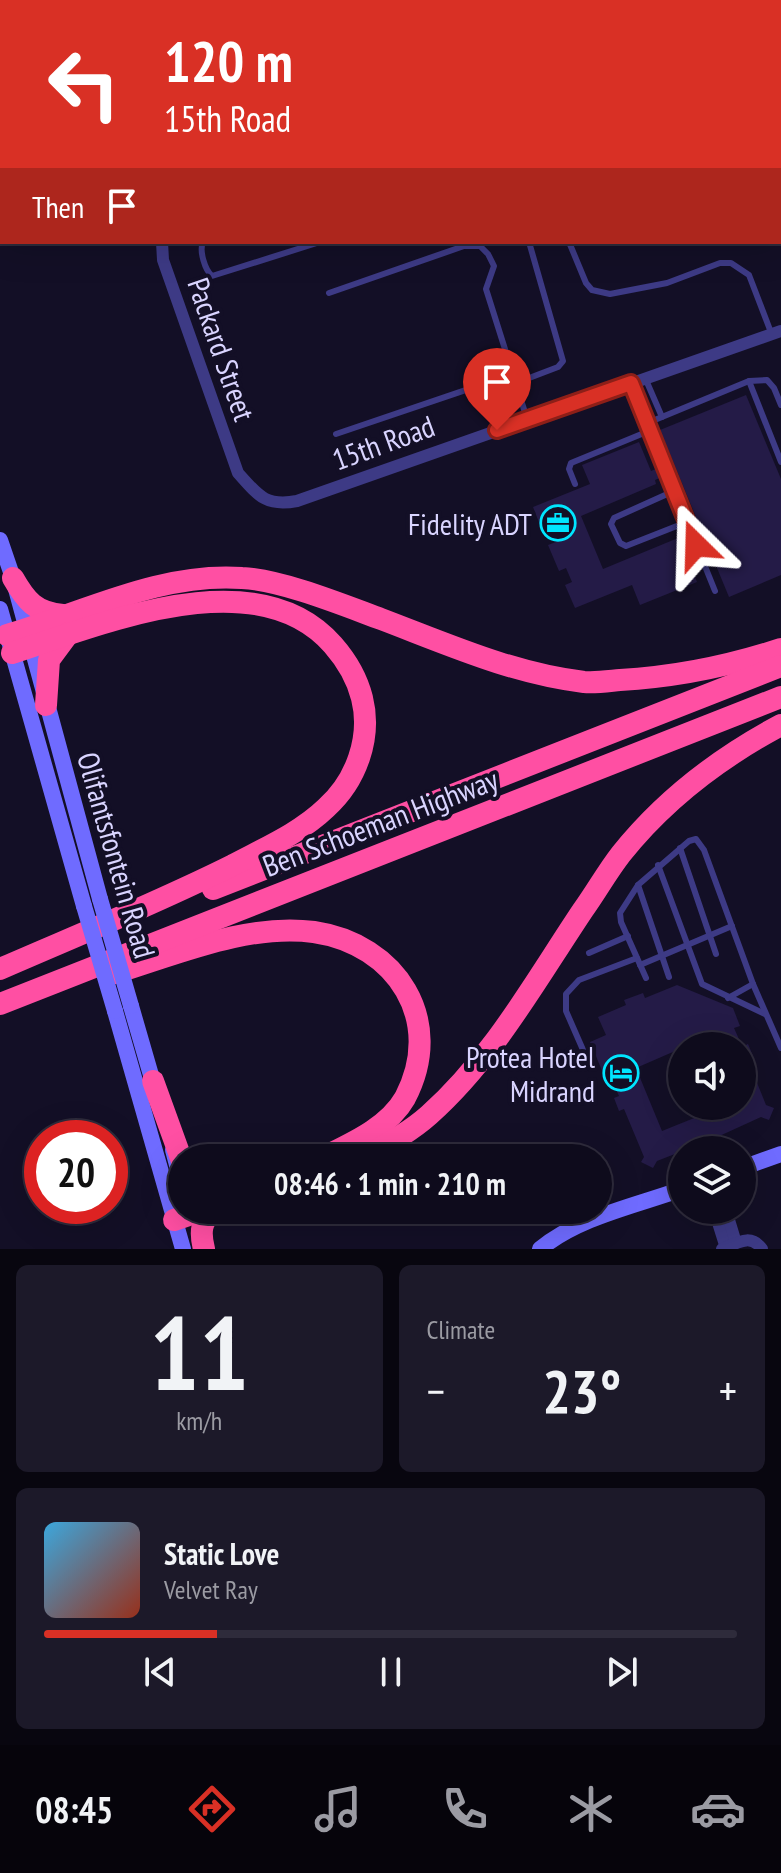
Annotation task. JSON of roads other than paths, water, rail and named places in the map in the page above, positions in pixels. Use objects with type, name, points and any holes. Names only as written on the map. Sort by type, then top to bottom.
[{"type":"highway","points":[[18,641],[68,624],[114,598],[182,582],[238,577],[262,579],[349,607],[524,670],[588,683],[641,679],[736,664],[781,649]]},
{"type":"highway","points":[[0,971],[193,885],[302,827],[339,794],[359,759],[364,739],[363,701],[348,665],[320,631],[296,617],[270,607],[237,602],[172,608],[68,624],[35,609],[13,578]]},
{"type":"highway","points":[[46,705],[49,660],[68,624]]},
{"type":"highway","name":"Ben Schoeman Highway","points":[[0,971],[781,666]]},
{"type":"highway","name":"Ben Schoeman Highway","points":[[0,1006],[781,697]]},
{"type":"highway","points":[[389,1144],[428,1116],[462,1082],[498,1037],[619,856],[651,819],[686,786],[721,760],[781,725]]},
{"type":"highway","points":[[0,1006],[224,939],[284,932],[311,932],[343,938],[373,952],[396,975],[410,997],[420,1030],[418,1064],[404,1099],[384,1122],[350,1144]]},
{"type":"highway","points":[[153,1081],[176,1144]]},
{"type":"highway","points":[[202,1224],[202,1249]]},
{"type":"main road","name":"Olifantsfontein Road","points":[[0,540],[13,578],[18,641],[84,906],[153,1081],[171,1144]]},
{"type":"main road","name":"Olifantsfontein Road","points":[[0,609],[18,641],[46,705],[100,899],[123,1009],[168,1156]]},
{"type":"main road","points":[[756,1163],[781,1154]]},
{"type":"main road","points":[[540,1249],[557,1235],[582,1224],[668,1194]]},
{"type":"main road","name":"Olifantsfontein Road","points":[[183,1249],[184,1224]]},
{"type":"main road","name":"Olifantsfontein Road","points":[[191,1224],[202,1249]]},
{"type":"street","name":"Packard Street","points":[[162,244],[163,260],[238,473]]},
{"type":"street","name":"15th Road","points":[[238,473],[256,495],[274,503],[284,503],[776,333]]},
{"type":"street","points":[[719,1224],[728,1247]]},
{"type":"street","points":[[727,1224],[728,1247]]},
{"type":"street","points":[[728,1247],[751,1240],[762,1249]]},
{"type":"lane","points":[[202,244],[201,250],[212,276],[314,244]]},
{"type":"lane","points":[[329,293],[465,244],[480,246],[494,264],[486,289],[527,419]]},
{"type":"lane","points":[[516,383],[558,367],[563,361],[530,244]]},
{"type":"lane","points":[[570,244],[586,283],[592,290],[610,294],[667,283],[720,263],[731,263],[749,275],[776,333]]},
{"type":"lane","points":[[336,434],[513,374]]},
{"type":"lane","points":[[645,378],[662,417]]},
{"type":"lane","points":[[575,484],[569,469],[571,463],[647,428],[662,417],[749,381],[767,380],[781,405]]},
{"type":"lane","points":[[749,381],[781,462]]},
{"type":"lane","points":[[631,383],[715,591]]},
{"type":"lane","points":[[674,491],[614,518],[611,524],[620,543],[626,546],[687,522]]},
{"type":"lane","points":[[646,978],[620,913],[638,885],[658,865],[691,839],[696,839],[701,845],[781,1054]]},
{"type":"lane","points":[[680,848],[716,954]]},
{"type":"lane","points":[[658,865],[702,984],[766,1015]]},
{"type":"lane","points":[[638,885],[669,977]]},
{"type":"lane","points":[[587,1059],[566,1011],[566,994],[579,980],[661,957],[732,926]]},
{"type":"lane","points":[[589,953],[628,936]]},
{"type":"lane","points":[[728,998],[753,984]]},
{"type":"place","name":"Fidelity ADT","points":[[558,523]]},
{"type":"place","name":"Protea Hotel Midrand","points":[[621,1073]]}]
